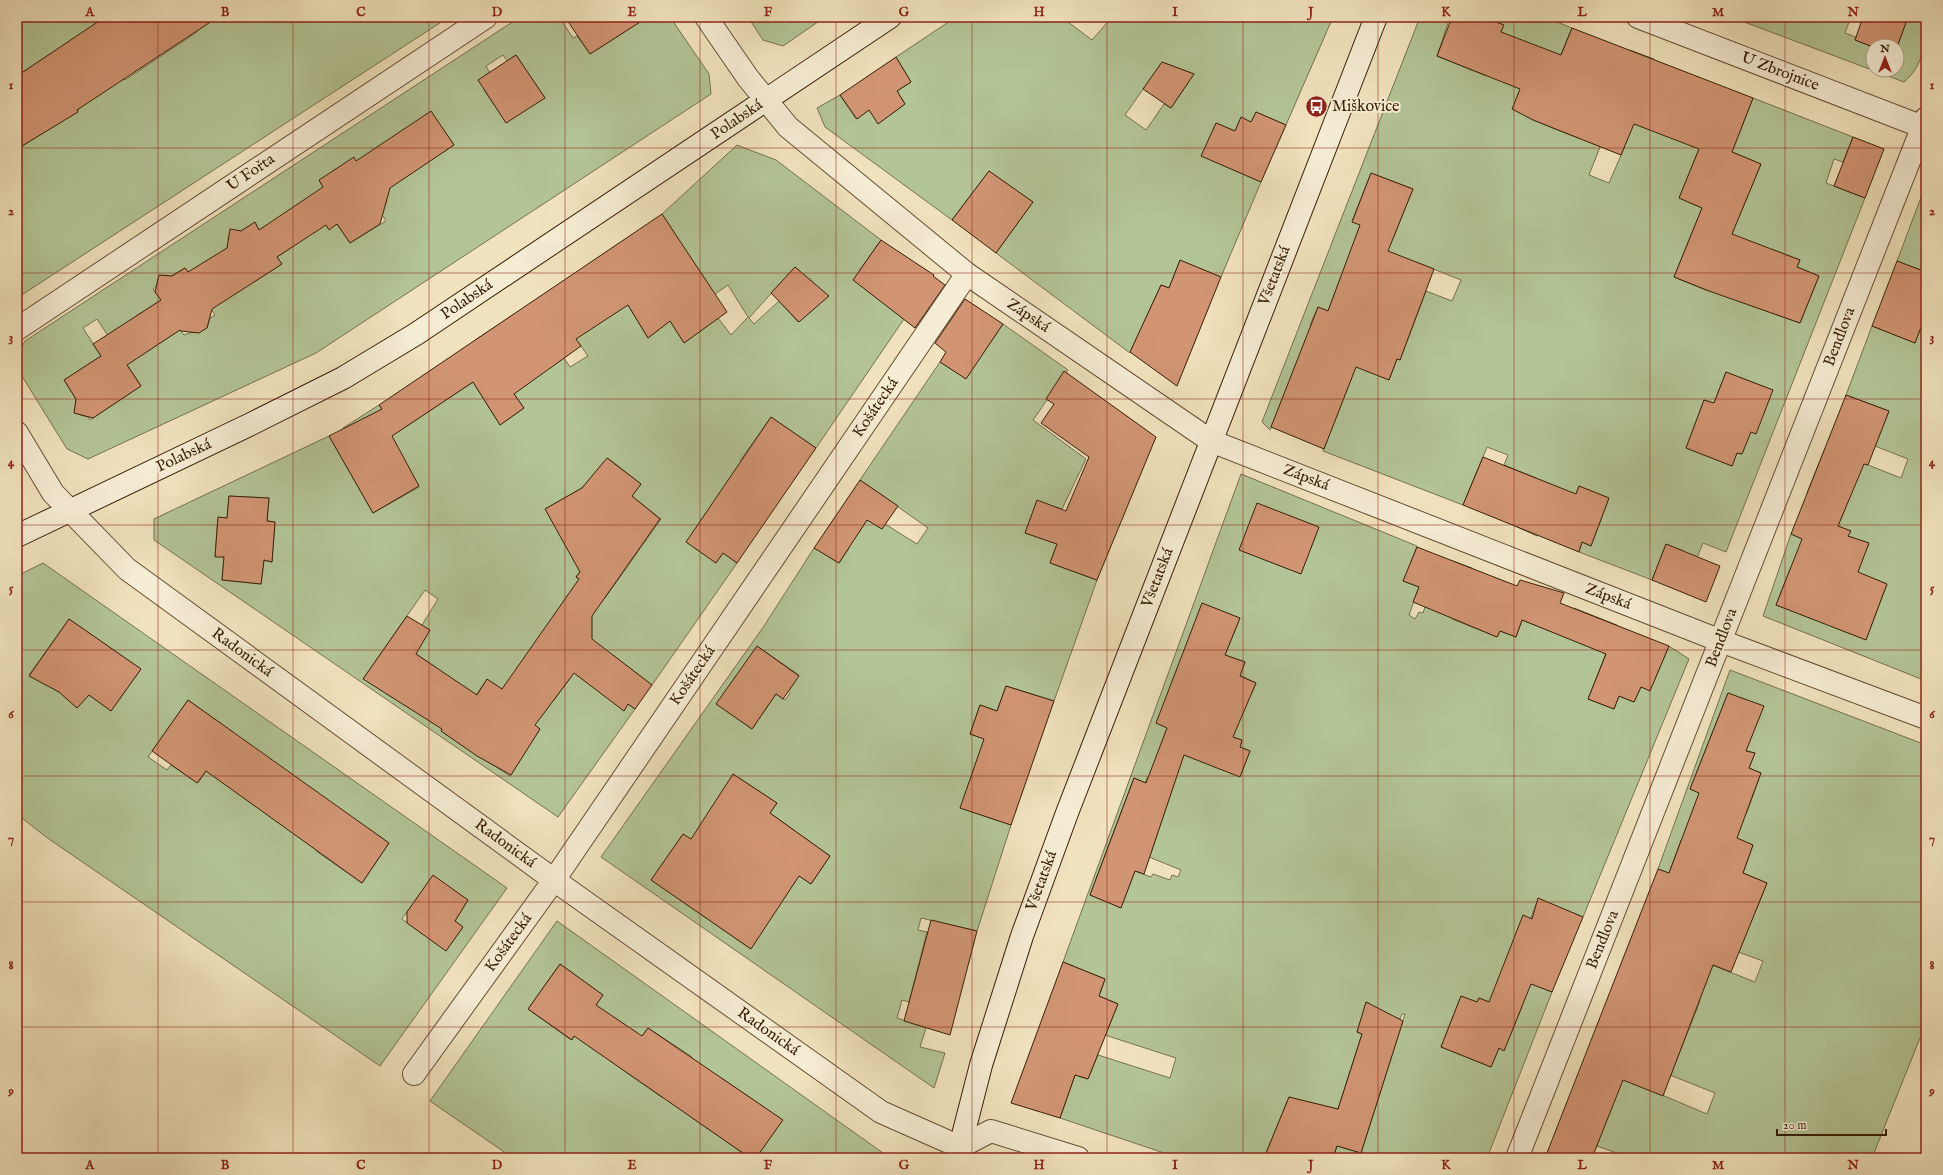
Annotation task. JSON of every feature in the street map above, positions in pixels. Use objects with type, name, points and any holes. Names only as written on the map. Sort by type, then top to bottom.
[{"type":"street","name":"U Fořta","points":[[17,329],[486,17]]},
{"type":"street","name":"Zápská","points":[[706,17],[748,78],[788,127],[967,274],[1211,441],[1721,641],[1926,718]]},
{"type":"street","name":"Polabská","points":[[17,536],[251,424],[343,378],[416,334],[890,17]]},
{"type":"street","name":"Všetatská","points":[[960,1152],[981,1065],[1022,936],[1067,813],[1376,17]]},
{"type":"street","name":"U Zbrojnice","points":[[1638,17],[1924,123]]},
{"type":"street","name":"Bendlova","points":[[1517,1158],[1924,123]]},
{"type":"street","name":"Košátecká","points":[[414,1074],[554,880],[967,274]]},
{"type":"street","name":"Radonická","points":[[17,433],[53,492],[127,570],[554,880],[882,1112],[960,1152]]},
{"type":"street","points":[[960,1152],[991,1131],[1078,1158]]},
{"type":"green space","points":[[25,17],[108,17],[92,28],[125,80],[197,32],[187,17],[449,17],[17,298],[17,149],[78,111],[67,43],[17,76],[17,22]]},
{"type":"green space","points":[[520,17],[559,17],[573,38],[577,36],[590,54],[626,31],[617,17],[670,17],[709,74],[711,94],[316,353],[88,459],[67,449],[17,368],[17,355],[25,341]],"holes":[[[503,55],[507,61],[516,55],[545,98],[494,105],[484,90],[490,73],[486,66]],[[431,112],[454,145],[413,172],[391,138]],[[354,158],[370,184],[387,200],[385,206],[379,210],[386,221],[350,243],[337,224],[329,229],[323,187],[319,181]],[[278,218],[295,245],[277,257],[282,264],[254,282],[217,255],[231,245],[228,240],[229,234],[235,230],[241,231],[255,222],[259,230]],[[185,268],[215,315],[210,318],[207,328],[204,330],[184,335],[180,330],[156,345],[136,316],[161,300],[153,289],[157,286],[158,279],[164,275],[171,276]],[[97,319],[141,386],[90,420],[88,417],[80,415],[75,407],[76,399],[64,380],[101,356],[83,328]]]},
{"type":"green space","points":[[748,17],[825,17],[783,46],[763,40]]},
{"type":"green space","points":[[956,17],[1065,17],[1064,19],[1092,40],[1112,17],[1333,17],[1286,125],[1256,112],[1251,122],[1241,118],[1235,131],[1216,123],[1202,156],[1261,182],[1221,277],[1180,261],[1169,288],[1161,285],[1130,353],[996,253],[1033,202],[989,171],[952,220],[825,127],[817,108],[840,95],[856,119],[869,110],[879,123],[905,104],[897,91],[911,82],[896,57]],"holes":[[[1162,62],[1194,74],[1171,108],[1164,104],[1146,130],[1125,115]]]},
{"type":"green space","points":[[1420,17],[1450,17],[1437,56],[1486,76],[1503,26],[1482,17],[1544,17],[1572,28],[1533,120],[1578,138],[1597,135],[1630,50],[1654,59],[1633,111],[1712,117],[1679,198],[1702,208],[1674,277],[1708,291],[1761,164],[1732,152],[1753,98],[1853,137],[1843,162],[1834,159],[1826,183],[1865,198],[1726,552],[1703,543],[1694,565],[1684,551],[1666,544],[1652,580],[1579,552],[1582,542],[1591,546],[1609,498],[1579,486],[1575,497],[1555,490],[1537,536],[1517,527],[1536,478],[1504,465],[1508,455],[1487,447],[1463,505],[1323,451],[1353,374],[1292,374],[1270,430],[1262,422]],"holes":[[[1604,137],[1625,146],[1609,183],[1589,175]],[[1371,173],[1413,189],[1393,238],[1352,221]],[[1774,250],[1800,260],[1797,267],[1819,276],[1800,323],[1752,306]],[[1421,264],[1461,280],[1452,301],[1426,291],[1400,360],[1397,359],[1389,380],[1310,325],[1318,307],[1328,311],[1345,266]],[[1726,372],[1772,390],[1741,442],[1746,444],[1742,454],[1737,453],[1732,466],[1686,448],[1704,400],[1714,403]]]},
{"type":"green space","points":[[1731,17],[1851,17],[1845,33],[1856,37],[1855,40],[1865,44],[1865,67]]},
{"type":"green space","points":[[1908,17],[1926,17],[1924,44],[1920,61],[1911,75],[1904,82],[1893,78],[1905,78],[1905,38],[1900,38]]},
{"type":"green space","points":[[737,145],[776,160],[881,240],[859,271],[874,283],[868,291],[904,319],[816,448],[771,417],[740,461],[785,492],[695,548],[716,563],[723,553],[737,563],[652,685],[613,655],[599,672],[624,710],[628,704],[635,709],[558,817],[154,540],[154,519],[329,436],[373,513],[419,487],[408,466],[373,479],[343,428],[379,405],[398,432],[473,382],[500,425],[524,408],[475,340],[516,313],[564,358],[570,367],[588,356],[581,346],[574,344],[541,296],[628,305],[648,338],[670,321],[694,263],[662,214]],"holes":[[[795,267],[815,284],[802,299],[813,310],[798,322],[779,301],[754,324],[749,318]],[[728,285],[748,317],[731,335],[718,318],[684,343],[672,324]],[[608,458],[641,484],[632,496],[661,519],[605,598],[576,577],[619,516],[545,509],[582,488]],[[229,496],[269,498],[267,521],[275,522],[272,562],[264,560],[261,584],[222,580],[224,557],[215,556],[218,518],[227,518]],[[425,590],[438,599],[422,625],[416,654],[437,668],[363,679]],[[571,677],[554,700],[540,689],[520,716],[540,729],[510,776],[441,731],[468,690],[476,695],[487,679],[502,689]]]},
{"type":"green space","points":[[1926,184],[1926,272],[1897,261]]},
{"type":"green space","points":[[1926,314],[1926,681],[1763,616],[1791,534],[1814,543],[1791,567],[1776,605],[1866,639],[1887,584],[1856,572],[1869,544],[1848,536],[1851,531],[1838,526],[1845,509],[1807,493],[1825,448],[1901,478],[1908,459],[1875,446],[1889,411],[1846,395],[1872,326],[1915,343]]},
{"type":"green space","points":[[1003,324],[1068,370],[1033,420],[1086,459],[1062,509],[1037,501],[1025,533],[1057,544],[1050,563],[1097,580],[1054,701],[1006,686],[997,711],[980,705],[970,734],[985,739],[961,808],[1011,825],[977,931],[921,918],[918,930],[927,932],[909,1002],[902,1000],[897,1018],[926,1028],[920,1047],[945,1053],[934,1088],[601,857],[764,626],[814,548],[839,563],[849,548],[825,532],[834,519],[857,535],[867,520],[885,524],[917,544],[928,528],[860,480],[940,362],[966,378]],"holes":[[[757,646],[799,675],[788,691],[790,693],[785,700],[776,694],[752,729],[717,704]],[[733,774],[777,803],[770,813],[830,856],[811,884],[751,842]],[[683,834],[733,868],[751,949],[651,880]]]},
{"type":"green space","points":[[1241,474],[1417,546],[1404,581],[1419,587],[1409,615],[1415,619],[1419,612],[1423,613],[1432,585],[1453,561],[1472,568],[1452,619],[1497,637],[1500,631],[1516,637],[1522,620],[1563,636],[1574,608],[1617,625],[1588,699],[1614,709],[1619,696],[1634,702],[1641,687],[1650,690],[1669,646],[1689,659],[1583,917],[1538,899],[1510,975],[1552,992],[1487,1158],[1411,1158],[1402,1155],[1401,1158],[1333,1158],[1337,1146],[1361,1153],[1405,1014],[1402,1014],[1400,1019],[1367,1008],[1369,1003],[1367,1002],[1357,1032],[1362,1034],[1338,1109],[1333,1110],[1289,1097],[1264,1158],[1179,1158],[1060,1118],[1075,1075],[1088,1079],[1098,1055],[1170,1078],[1176,1058],[1105,1035],[1118,1004],[1099,996],[1105,979],[1063,962]],"holes":[[[1240,618],[1225,655],[1245,662],[1240,675],[1256,683],[1252,693],[1179,665]],[[1167,728],[1230,736],[1242,740],[1240,747],[1250,751],[1240,776],[1161,744]],[[1148,776],[1173,787],[1149,857],[1181,870],[1178,877],[1172,875],[1170,880],[1153,874],[1151,877],[1135,871],[1121,907],[1090,895],[1134,778],[1145,783]],[[1461,996],[1477,1002],[1479,998],[1495,1004],[1498,997],[1522,1007],[1504,1050],[1499,1048],[1491,1067],[1441,1047]]]},
{"type":"green space","points":[[43,563],[507,888],[380,1066],[46,837],[17,814],[17,576]],"holes":[[[69,619],[141,669],[111,711],[89,695],[77,708],[59,692],[29,675]],[[188,700],[233,732],[198,783],[171,765],[167,770],[148,757]],[[350,816],[389,843],[362,883],[316,851],[323,840]],[[433,876],[468,900],[455,921],[463,927],[446,950],[402,919]]]},
{"type":"green space","points":[[1730,670],[1926,745],[1926,1023],[1872,1158],[1615,1158],[1617,1153],[1597,1146],[1591,1042],[1674,1066],[1700,1001],[1667,988],[1757,908],[1767,883],[1743,873],[1753,845],[1721,832],[1713,852],[1681,840],[1669,873],[1658,869]],"holes":[[[1728,693],[1763,707],[1754,730],[1736,748],[1755,753],[1749,768],[1761,773],[1747,812],[1690,789]],[[1719,945],[1763,961],[1755,982],[1712,965]],[[1670,1075],[1715,1093],[1707,1114],[1662,1095]]]},
{"type":"green space","points":[[557,921],[890,1158],[756,1158],[782,1120],[720,1077],[691,1117],[750,1158],[513,1158],[430,1101]],"holes":[[[560,964],[603,995],[571,1040],[528,1009]],[[648,1028],[692,1057],[663,1098],[609,1060],[642,1036]]]},
{"type":"building","points":[[105,17],[218,17],[77,110],[78,112],[17,149],[17,76]]},
{"type":"building","points":[[565,17],[648,17],[590,54]]},
{"type":"building","points":[[1452,17],[1482,17],[1504,25],[1501,32],[1561,55],[1572,28],[1753,98],[1732,152],[1761,164],[1732,234],[1800,260],[1797,267],[1819,276],[1800,323],[1674,277],[1702,208],[1679,198],[1699,149],[1634,124],[1621,155],[1533,120],[1512,109],[1520,89],[1437,56]]},
{"type":"building","points":[[1863,17],[1908,17],[1900,38],[1865,38],[1865,44],[1855,40]]},
{"type":"building","points":[[516,55],[545,98],[506,123],[478,80]]},
{"type":"building","points":[[896,57],[911,82],[897,91],[905,104],[878,124],[869,110],[857,119],[840,95]]},
{"type":"building","points":[[1162,62],[1194,74],[1171,108],[1143,89]]},
{"type":"building","points":[[431,111],[454,145],[390,188],[380,224],[350,243],[337,224],[329,230],[326,225],[277,257],[282,264],[212,309],[207,328],[199,333],[180,330],[127,365],[141,386],[93,418],[74,413],[76,399],[64,380],[101,356],[93,344],[161,300],[155,292],[159,275],[172,276],[185,268],[188,272],[227,248],[230,229],[241,231],[255,222],[259,230],[323,187],[319,180],[354,157],[356,161]]},
{"type":"building","points":[[1256,112],[1286,125],[1261,182],[1201,156],[1216,123],[1235,131],[1241,117],[1251,122]]},
{"type":"building","points":[[1853,137],[1884,149],[1865,198],[1834,186]]},
{"type":"building","points":[[989,171],[1033,202],[996,253],[952,220]]},
{"type":"building","points":[[1371,173],[1413,189],[1388,251],[1434,269],[1400,360],[1397,359],[1389,380],[1356,367],[1324,449],[1271,427],[1318,307],[1328,311],[1360,225],[1352,222]]},
{"type":"building","points":[[662,214],[727,312],[684,343],[670,321],[648,338],[628,305],[576,339],[581,346],[514,394],[524,408],[500,425],[473,382],[392,436],[419,486],[373,513],[329,436],[382,409],[379,405]]},
{"type":"building","points":[[881,240],[934,275],[933,276],[945,285],[915,328],[853,280]]},
{"type":"building","points":[[1180,260],[1221,277],[1177,386],[1130,352],[1161,285],[1169,288]]},
{"type":"building","points":[[1897,261],[1926,272],[1926,314],[1915,343],[1872,326]]},
{"type":"building","points":[[795,267],[829,296],[799,322],[771,293]]},
{"type":"building","points":[[965,299],[1003,324],[966,379],[940,362],[946,352],[935,343]]},
{"type":"building","points":[[1064,371],[1156,437],[1097,580],[1050,563],[1057,544],[1025,533],[1037,500],[1066,511],[1089,457],[1041,423],[1054,404],[1046,399]]},
{"type":"building","points":[[1726,372],[1773,390],[1756,434],[1751,432],[1742,454],[1737,453],[1732,466],[1686,448],[1704,400],[1714,403]]},
{"type":"building","points":[[1846,395],[1889,411],[1868,465],[1864,464],[1838,526],[1851,531],[1848,536],[1869,543],[1858,572],[1887,584],[1866,640],[1776,605],[1802,539],[1791,534]]},
{"type":"building","points":[[771,417],[816,448],[737,563],[723,553],[716,563],[686,542]]},
{"type":"building","points":[[1483,457],[1576,494],[1579,486],[1609,498],[1591,546],[1582,542],[1579,552],[1463,505]]},
{"type":"building","points":[[607,458],[641,484],[632,496],[660,519],[592,616],[592,639],[652,685],[635,709],[628,704],[624,711],[574,673],[535,725],[540,729],[511,775],[477,756],[441,731],[442,729],[363,679],[407,616],[430,630],[416,654],[477,695],[487,679],[502,689],[579,579],[576,577],[580,572],[545,509],[582,488]]},
{"type":"building","points":[[860,480],[898,506],[882,529],[867,520],[839,563],[814,548]]},
{"type":"building","points":[[229,496],[269,498],[267,521],[275,522],[272,562],[264,560],[261,584],[222,580],[224,557],[215,557],[218,517],[227,518]]},
{"type":"building","points":[[1257,503],[1319,527],[1301,574],[1239,550]]},
{"type":"building","points":[[1666,544],[1720,566],[1706,602],[1652,580]]},
{"type":"building","points":[[1417,547],[1517,586],[1520,580],[1564,593],[1560,603],[1669,646],[1650,691],[1641,687],[1634,702],[1619,696],[1614,709],[1588,699],[1606,654],[1522,620],[1516,637],[1500,631],[1497,637],[1413,602],[1419,587],[1403,581]]},
{"type":"building","points":[[1202,603],[1240,618],[1225,655],[1245,662],[1240,676],[1256,683],[1233,737],[1242,740],[1240,747],[1250,751],[1240,777],[1184,755],[1144,874],[1135,871],[1121,908],[1090,895],[1134,778],[1146,783],[1167,728],[1156,723]]},
{"type":"building","points":[[69,619],[141,669],[111,711],[89,695],[77,708],[59,692],[29,676]]},
{"type":"building","points":[[757,646],[799,676],[783,699],[776,694],[752,729],[716,704]]},
{"type":"building","points":[[1006,686],[1054,701],[1011,825],[960,808],[984,739],[970,734],[980,705],[997,711]]},
{"type":"building","points":[[1728,693],[1764,706],[1746,751],[1755,753],[1749,768],[1761,773],[1737,838],[1753,845],[1743,873],[1767,883],[1731,972],[1713,965],[1663,1096],[1623,1080],[1592,1158],[1545,1158],[1658,869],[1669,873],[1699,793],[1690,789]]},
{"type":"building","points":[[188,700],[389,843],[362,883],[206,771],[197,783],[152,751]]},
{"type":"building","points":[[733,774],[777,803],[770,813],[830,856],[811,884],[799,876],[751,949],[651,880],[683,834],[691,839]]},
{"type":"building","points":[[433,875],[468,900],[455,921],[463,927],[446,951],[407,923],[407,912]]},
{"type":"building","points":[[1538,898],[1583,917],[1552,992],[1531,984],[1504,1051],[1499,1048],[1491,1067],[1441,1047],[1461,996],[1477,1002],[1479,998],[1489,1002],[1523,915],[1532,919]]},
{"type":"building","points":[[931,920],[977,931],[950,1035],[904,1021]]},
{"type":"building","points":[[1063,962],[1105,979],[1099,996],[1118,1004],[1088,1079],[1075,1075],[1060,1118],[1011,1103]]},
{"type":"building","points":[[560,964],[603,995],[596,1005],[642,1036],[648,1028],[783,1120],[756,1158],[750,1158],[574,1036],[572,1040],[528,1009]]},
{"type":"building","points":[[1366,1002],[1403,1021],[1361,1153],[1337,1146],[1333,1158],[1264,1158],[1289,1097],[1338,1109],[1362,1034],[1357,1032]]},
{"type":"place","name":"Miškovice","points":[[1316,107]]}]
